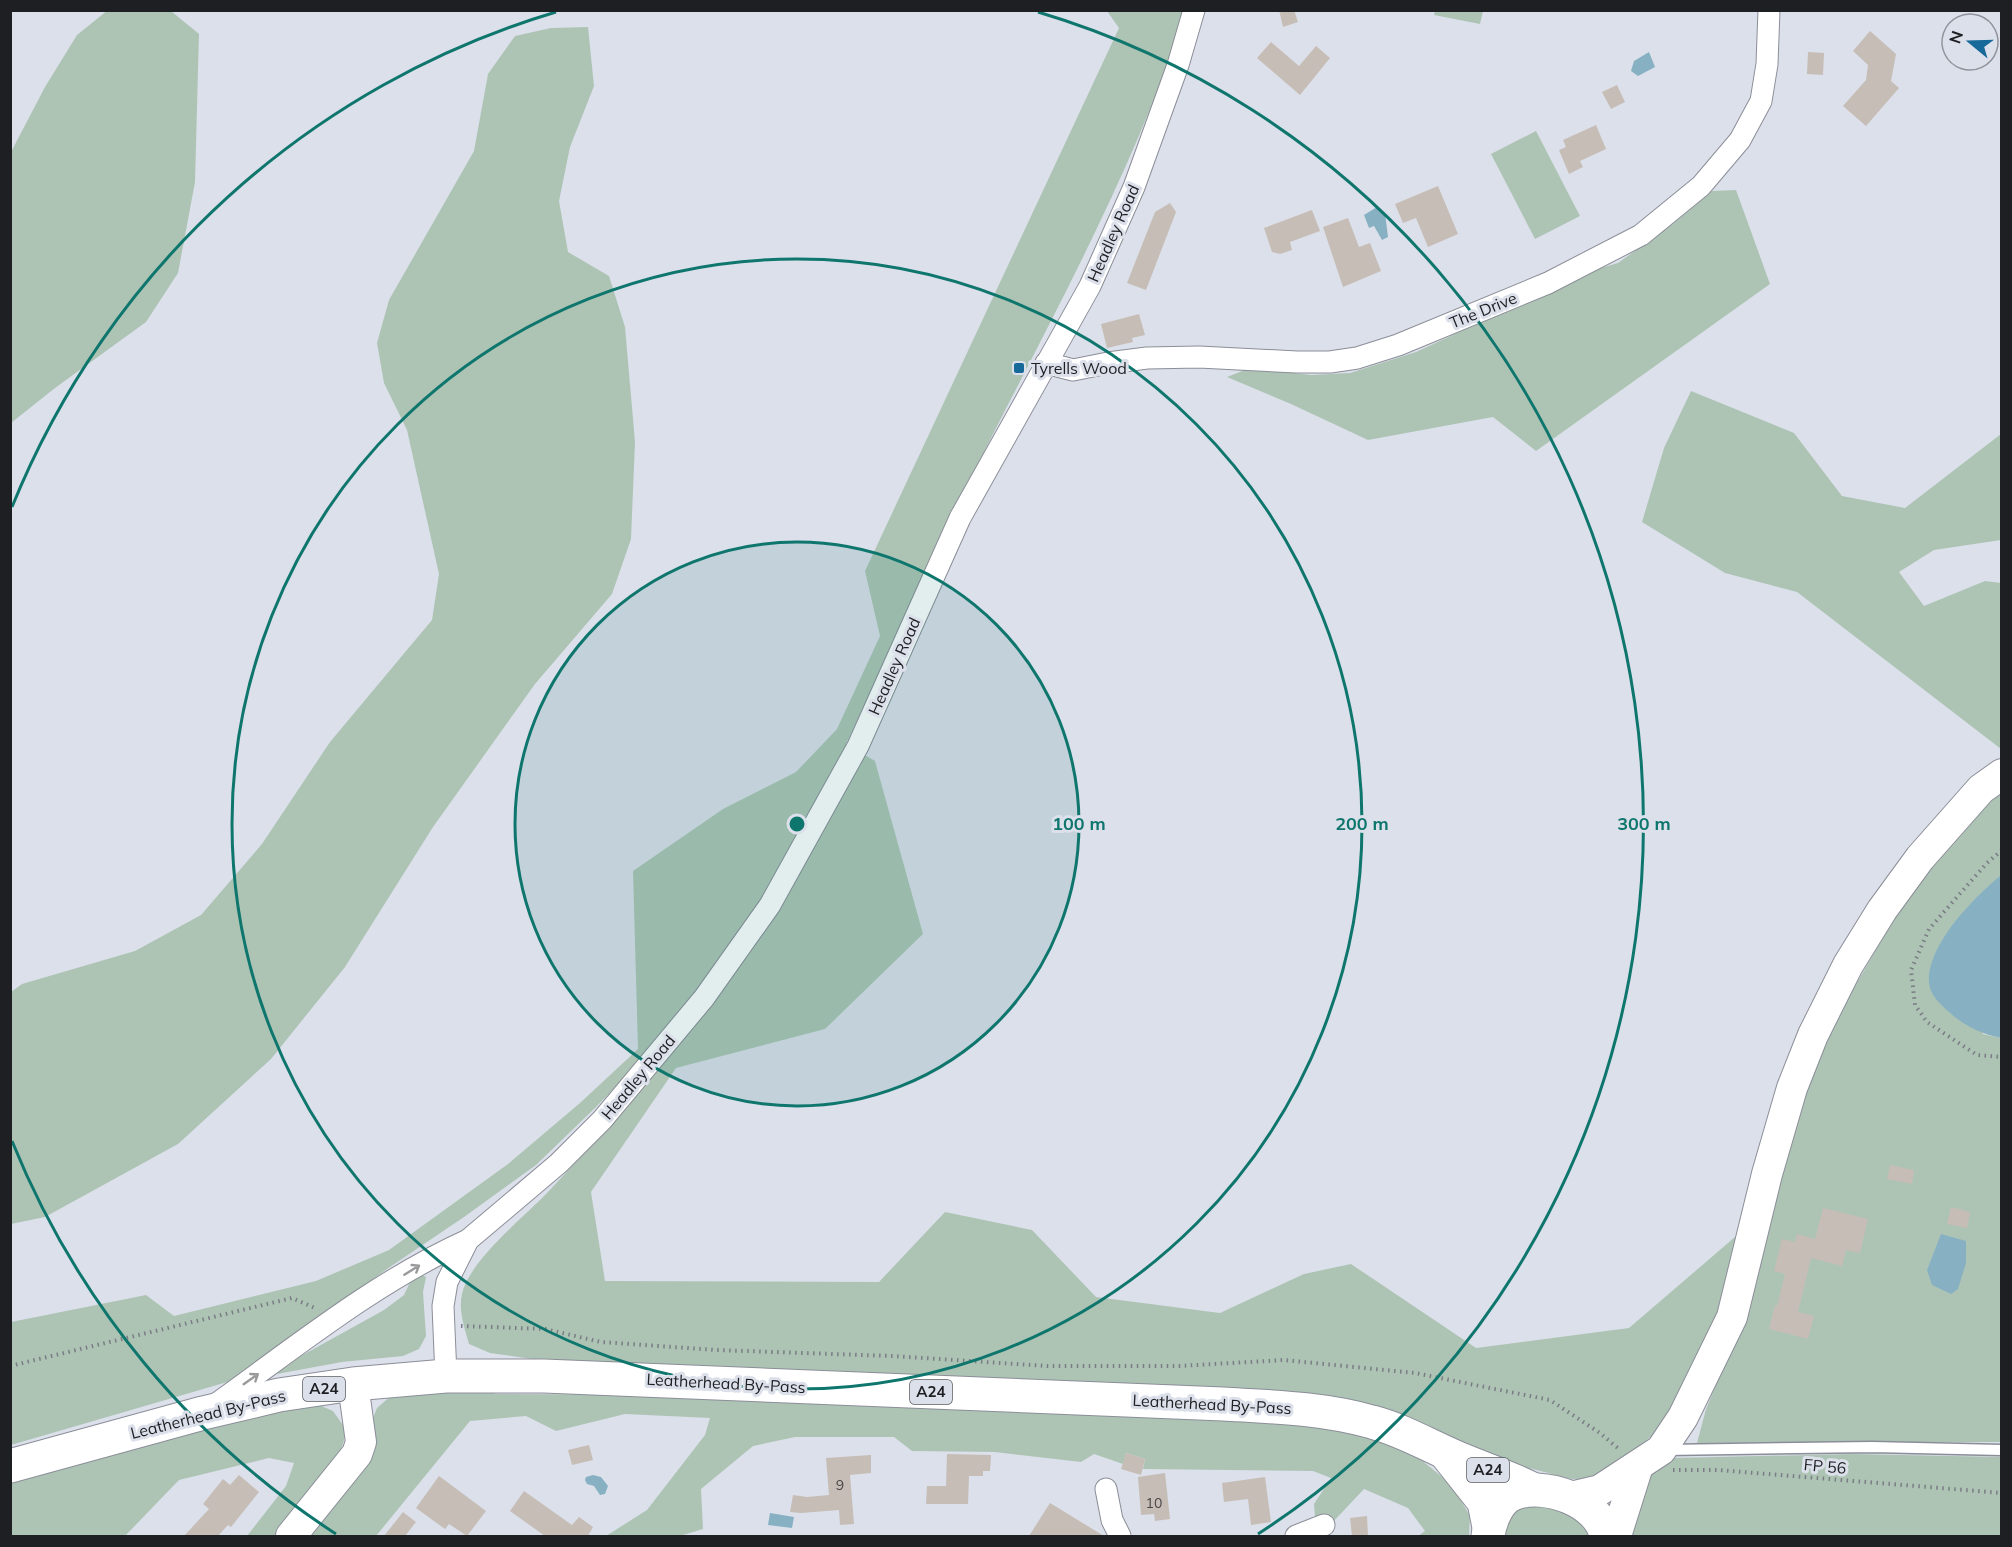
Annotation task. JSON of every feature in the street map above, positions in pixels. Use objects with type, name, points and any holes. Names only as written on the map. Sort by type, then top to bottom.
[{"type":"highway","name":"Leatherhead By-Pass","points":[[10,1466],[203,1413],[279,1395],[353,1384],[446,1376],[544,1376],[1223,1404],[1318,1410],[1372,1422],[1410,1435],[1445,1452],[1514,1479],[1532,1489],[1570,1497]]},
{"type":"highway","name":"Leatherhead By-Pass","points":[[1445,1452],[1484,1502],[1489,1532]]},
{"type":"highway","points":[[1489,1532],[1499,1506],[1512,1494],[1532,1489]]},
{"type":"highway","points":[[1570,1497],[1591,1510],[1606,1536]]},
{"type":"main road","points":[[1616,1536],[1650,1458],[1683,1417],[1732,1317],[1767,1174],[1792,1088],[1813,1035],[1848,965],[1882,910],[1920,858],[1981,789],[2001,774]]},
{"type":"main road","points":[[291,1536],[357,1454],[361,1442],[353,1384]]},
{"type":"main road","points":[[1570,1497],[1600,1490],[1650,1458]]},
{"type":"street","name":"Headley Road","points":[[203,1413],[335,1318],[438,1254],[468,1240],[559,1163],[602,1120],[704,998],[770,905],[858,746],[960,518],[1090,286],[1134,187],[1178,65],[1194,10]]},
{"type":"street","name":"The Drive","points":[[1046,363],[1073,370],[1147,358],[1199,357],[1330,362],[1357,358],[1406,341],[1548,283],[1641,235],[1701,186],[1740,140],[1761,101],[1767,64],[1769,10]]},
{"type":"street","name":"Headley Road","points":[[446,1376],[443,1306],[447,1282],[468,1240]]},
{"type":"street","points":[[1106,1489],[1112,1520],[1120,1536]]},
{"type":"street","points":[[1296,1536],[1324,1525]]},
{"type":"lane","points":[[1650,1458],[1872,1447],[2001,1450]]},
{"type":"path","points":[[2001,850],[1929,929],[1911,970],[1915,1005],[1927,1022],[1977,1055],[2001,1057]]},
{"type":"path","points":[[10,1366],[292,1298],[335,1318]]},
{"type":"path","points":[[443,1325],[544,1329],[601,1342],[716,1350],[892,1356],[1047,1366],[1179,1366],[1284,1360],[1415,1373],[1550,1400],[1600,1433],[1650,1458]]},
{"type":"path","name":"FP 56","points":[[1650,1458],[1667,1470],[1718,1470],[2001,1493]]},
{"type":"green space","points":[[108,10],[171,11],[199,34],[195,182],[178,273],[146,322],[11,423],[11,152],[45,87],[77,35]]},
{"type":"green space","points":[[1435,10],[1483,11],[1480,24],[1434,15]]},
{"type":"green space","points":[[1107,11],[1186,11],[1145,120],[1098,227],[954,512],[846,744],[875,761],[923,934],[825,1029],[676,1068],[591,1192],[605,1281],[879,1282],[945,1212],[1032,1230],[1096,1297],[1220,1313],[1304,1274],[1351,1264],[1476,1348],[1629,1328],[1742,1231],[1710,1336],[1664,1426],[1598,1479],[1572,1479],[1501,1461],[1404,1417],[546,1361],[490,1353],[469,1344],[461,1307],[462,1294],[467,1281],[498,1240],[562,1178],[661,1067],[646,1055],[536,1165],[387,1269],[241,1378],[11,1445],[11,1322],[146,1295],[174,1316],[316,1281],[389,1250],[508,1164],[580,1103],[638,1049],[633,871],[723,809],[796,772],[837,729],[880,636],[865,571],[1119,28]]},
{"type":"green space","points":[[588,27],[594,86],[570,147],[559,201],[568,252],[609,276],[625,327],[635,442],[631,539],[612,594],[535,684],[433,827],[345,967],[271,1059],[178,1144],[45,1217],[11,1224],[11,992],[22,984],[135,951],[201,915],[262,844],[330,742],[432,620],[439,574],[407,430],[384,383],[377,343],[389,300],[474,151],[488,74],[515,36],[551,28]]},
{"type":"green space","points":[[1536,131],[1580,216],[1535,239],[1491,154]]},
{"type":"green space","points":[[1736,190],[1770,284],[1536,451],[1493,417],[1368,440],[1227,377],[1250,368],[1311,375],[1350,373],[1416,352],[1594,270],[1618,263],[1674,223],[1712,191]]},
{"type":"green space","points":[[1691,391],[1794,433],[1842,496],[1905,508],[2001,434],[2001,540],[1934,550],[1899,572],[1924,606],[1985,581],[2001,583],[2001,749],[1797,592],[1725,573],[1642,522],[1664,448]]},
{"type":"green space","points":[[2001,785],[2001,875],[1961,917],[1983,1034],[2001,1038],[2001,1442],[1697,1443],[1706,1409],[1733,1344],[1788,1145],[1824,1039],[1890,926],[1928,867]]},
{"type":"green space","points":[[420,1274],[426,1277],[423,1292],[426,1336],[419,1349],[403,1356],[342,1362],[277,1374],[283,1366],[384,1310],[404,1295],[411,1280]]},
{"type":"green space","points":[[478,1388],[496,1394],[721,1395],[1308,1420],[1359,1431],[1414,1454],[1452,1485],[1470,1516],[1469,1536],[1418,1536],[1425,1531],[1408,1508],[1364,1489],[1331,1524],[1315,1516],[1314,1504],[1331,1478],[1313,1471],[1143,1469],[1145,1459],[1126,1453],[1123,1464],[1094,1454],[1081,1462],[995,1452],[912,1451],[894,1437],[795,1437],[753,1446],[701,1489],[703,1529],[680,1536],[606,1536],[647,1510],[705,1435],[710,1418],[625,1414],[556,1431],[526,1416],[470,1421],[376,1536],[306,1536],[371,1423],[377,1408],[392,1395]]},
{"type":"green space","points":[[319,1405],[333,1411],[345,1428],[336,1468],[281,1536],[247,1536],[286,1486],[294,1463],[269,1458],[179,1480],[125,1536],[11,1536],[11,1478],[272,1408]]},
{"type":"green space","points":[[1852,1454],[2001,1457],[2001,1536],[1632,1536],[1637,1501],[1644,1481],[1659,1465],[1671,1458]]},
{"type":"green space","points":[[1524,1501],[1572,1513],[1588,1536],[1504,1536],[1511,1513]]},
{"type":"water","points":[[1649,52],[1655,67],[1638,76],[1631,71],[1634,61]]},
{"type":"water","points":[[1377,207],[1385,213],[1388,237],[1382,240],[1374,226],[1369,228],[1364,215]]},
{"type":"water","points":[[2001,875],[2001,1038],[1974,1029],[1955,1017],[1936,999],[1929,983],[1930,968],[1936,953],[1954,923]]},
{"type":"water","points":[[1941,1234],[1966,1241],[1966,1263],[1958,1289],[1951,1294],[1932,1285],[1927,1270]]},
{"type":"water","points":[[593,1475],[601,1477],[608,1486],[605,1494],[600,1495],[594,1486],[587,1484],[586,1477]]},
{"type":"water","points":[[770,1513],[794,1517],[792,1528],[768,1525]]},
{"type":"building","points":[[1279,10],[1294,10],[1298,22],[1283,27]]},
{"type":"building","points":[[1870,31],[1896,54],[1891,81],[1899,88],[1866,126],[1843,106],[1866,80],[1868,65],[1853,51]]},
{"type":"building","points":[[1271,42],[1299,66],[1316,46],[1330,58],[1300,95],[1257,58]]},
{"type":"building","points":[[1808,52],[1824,53],[1823,75],[1807,74]]},
{"type":"building","points":[[1617,85],[1625,102],[1611,109],[1602,92]]},
{"type":"building","points":[[1596,125],[1606,149],[1580,161],[1583,167],[1569,174],[1559,150],[1566,147],[1563,140]]},
{"type":"building","points":[[1438,186],[1458,234],[1428,247],[1416,218],[1403,223],[1395,204]]},
{"type":"building","points":[[1170,203],[1176,212],[1146,290],[1127,283],[1155,212]]},
{"type":"building","points":[[1312,210],[1320,231],[1290,242],[1292,250],[1280,254],[1272,252],[1264,228]]},
{"type":"building","points":[[1348,218],[1359,247],[1370,243],[1381,271],[1343,287],[1323,227]]},
{"type":"building","points":[[1139,314],[1145,335],[1132,338],[1133,342],[1107,348],[1101,324]]},
{"type":"building","points":[[1890,1165],[1914,1170],[1912,1184],[1887,1179]]},
{"type":"building","points":[[1951,1207],[1970,1212],[1967,1228],[1947,1224]]},
{"type":"building","points":[[1823,1208],[1868,1219],[1860,1253],[1846,1250],[1842,1266],[1811,1258],[1798,1312],[1814,1316],[1808,1339],[1769,1329],[1785,1274],[1774,1271],[1782,1239],[1795,1242],[1797,1234],[1815,1239]]},
{"type":"building","points":[[589,1445],[593,1460],[572,1465],[568,1450]]},
{"type":"building","points":[[1126,1453],[1145,1459],[1141,1475],[1121,1469]]},
{"type":"building","points":[[947,1454],[991,1455],[990,1471],[983,1471],[983,1476],[969,1476],[968,1504],[926,1504],[927,1486],[946,1486]]},
{"type":"building","points":[[871,1455],[871,1473],[850,1475],[854,1524],[840,1525],[839,1510],[790,1512],[793,1495],[807,1497],[829,1495],[826,1458]]},
{"type":"building","points":[[1165,1473],[1170,1519],[1155,1521],[1154,1514],[1141,1515],[1138,1477]]},
{"type":"building","points":[[239,1475],[259,1492],[231,1527],[228,1525],[218,1536],[184,1536],[209,1509],[203,1504],[223,1479],[230,1485]]},
{"type":"building","points":[[439,1476],[486,1511],[467,1536],[449,1524],[445,1529],[416,1508]]},
{"type":"building","points":[[1265,1477],[1271,1522],[1251,1525],[1248,1499],[1224,1502],[1222,1483]]},
{"type":"building","points":[[524,1491],[572,1525],[579,1517],[593,1527],[588,1536],[545,1536],[510,1511]]},
{"type":"building","points":[[1050,1503],[1104,1536],[1029,1536]]},
{"type":"building","points":[[403,1512],[416,1522],[405,1536],[384,1536]]},
{"type":"building","points":[[1367,1516],[1368,1536],[1352,1536],[1350,1518]]},
{"type":"place","name":"Tyrells Wood","points":[[1019,368]]}]
